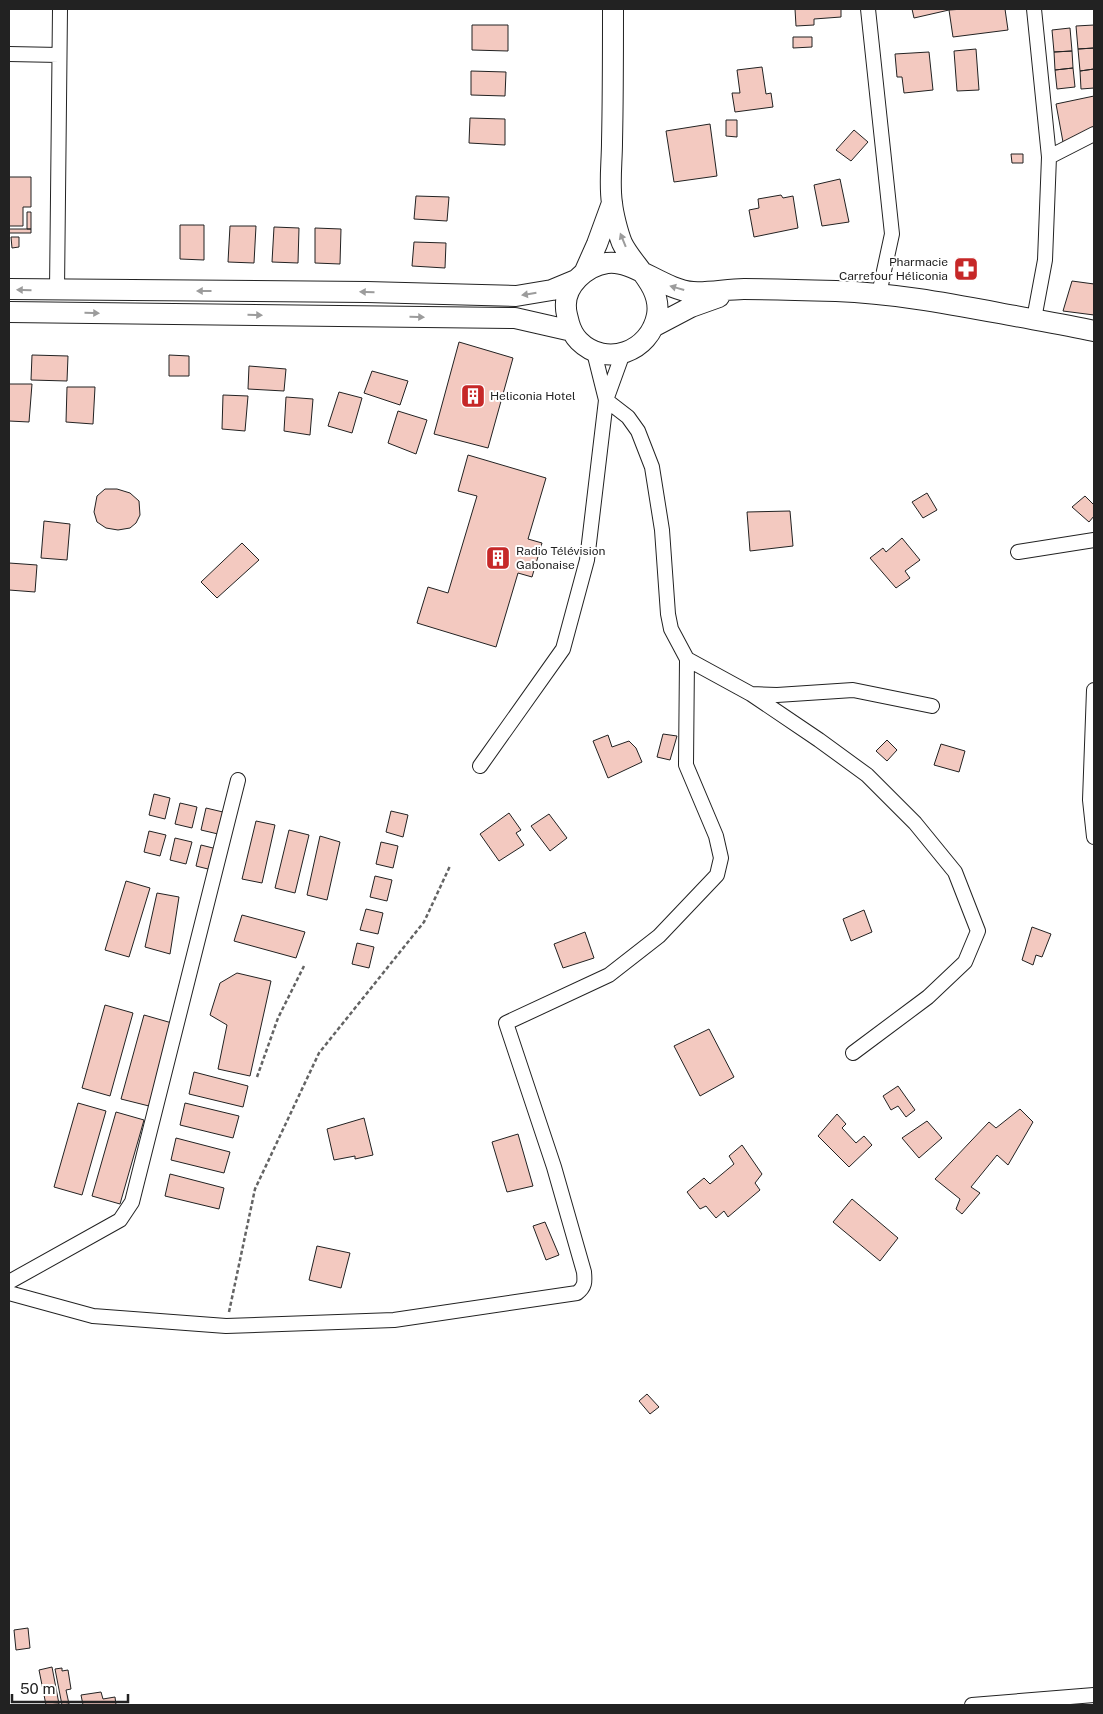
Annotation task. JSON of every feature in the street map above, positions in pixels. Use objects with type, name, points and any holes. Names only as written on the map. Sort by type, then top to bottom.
[{"type":"street","points":[[57,290],[60,9]]},
{"type":"street","points":[[612,203],[597,244],[566,300],[566,309],[572,331],[584,346],[594,352],[606,355],[631,351],[642,343],[651,332],[658,306],[654,292],[622,242],[612,203],[613,9]]},
{"type":"street","points":[[868,9],[892,234],[879,294]]},
{"type":"street","points":[[1034,9],[1049,157],[1045,260],[1034,320]]},
{"type":"street","points":[[9,54],[59,55]]},
{"type":"street","points":[[1049,157],[1094,134]]},
{"type":"street","points":[[9,289],[367,292],[516,296],[552,290],[604,264],[611,263],[625,265],[664,284],[692,292],[742,289],[879,294],[1094,331]]},
{"type":"street","points":[[653,327],[691,307],[742,289]]},
{"type":"street","points":[[9,312],[515,318],[572,331]]},
{"type":"street","points":[[9,1293],[93,1316],[226,1326],[394,1320],[577,1293],[583,1288],[585,1282],[584,1272],[554,1167],[506,1023],[609,975],[659,936],[717,875],[721,858],[716,836],[686,765],[687,659],[671,629],[668,614],[662,530],[652,467],[638,431],[628,417],[606,400],[594,352]]},
{"type":"street","points":[[480,766],[563,649],[587,560],[606,400],[622,353]]},
{"type":"street","points":[[1018,552],[1094,540]]},
{"type":"street","points":[[687,659],[751,694],[819,740],[867,776],[915,823],[955,872],[978,931],[965,962],[928,998],[853,1053]]},
{"type":"street","points":[[751,694],[853,690],[932,706]]},
{"type":"street","points":[[1094,690],[1090,800],[1094,837]]},
{"type":"street","points":[[9,1282],[120,1220],[132,1202],[238,780]]},
{"type":"street","points":[[972,1705],[1094,1695]]},
{"type":"path","points":[[226,1326],[255,1189],[319,1053],[424,922],[450,866]]},
{"type":"path","points":[[257,1077],[278,1018],[304,966]]},
{"type":"building","points":[[795,9],[841,9],[841,17],[814,19],[814,25],[796,26]]},
{"type":"building","points":[[912,9],[949,9],[949,10],[914,18]]},
{"type":"building","points":[[1005,9],[1008,30],[953,37],[949,10]]},
{"type":"building","points":[[472,25],[508,25],[508,51],[472,50]]},
{"type":"building","points":[[1094,25],[1094,48],[1078,49],[1076,26]]},
{"type":"building","points":[[1070,28],[1072,51],[1054,52],[1052,30]]},
{"type":"building","points":[[793,37],[812,37],[812,47],[793,48]]},
{"type":"building","points":[[1094,48],[1094,69],[1080,71],[1078,49]]},
{"type":"building","points":[[976,49],[979,90],[957,91],[954,51]]},
{"type":"building","points":[[1072,51],[1073,68],[1055,70],[1054,52]]},
{"type":"building","points":[[929,52],[933,90],[904,93],[902,77],[897,77],[895,54]]},
{"type":"building","points":[[762,67],[766,94],[771,93],[773,107],[735,112],[732,93],[740,93],[737,70]]},
{"type":"building","points":[[1073,68],[1075,87],[1057,89],[1055,70]]},
{"type":"building","points":[[1094,69],[1094,88],[1081,89],[1080,71]]},
{"type":"building","points":[[471,71],[506,72],[505,96],[471,95]]},
{"type":"building","points":[[1094,96],[1094,129],[1063,142],[1056,104]]},
{"type":"building","points":[[470,118],[505,119],[505,145],[469,143]]},
{"type":"building","points":[[726,120],[737,120],[737,137],[726,136]]},
{"type":"building","points":[[710,124],[717,176],[674,182],[666,131]]},
{"type":"building","points":[[854,130],[868,142],[851,161],[836,150]]},
{"type":"building","points":[[1011,154],[1023,154],[1023,163],[1012,163]]},
{"type":"building","points":[[9,177],[31,177],[31,207],[23,207],[23,226],[9,226]]},
{"type":"building","points":[[840,179],[849,222],[822,226],[814,185]]},
{"type":"building","points":[[781,195],[783,198],[793,196],[798,228],[754,237],[749,210],[759,208],[758,199]]},
{"type":"building","points":[[416,196],[449,197],[447,221],[414,219]]},
{"type":"building","points":[[27,212],[31,212],[31,229],[27,229]]},
{"type":"building","points":[[180,225],[204,225],[204,260],[180,259]]},
{"type":"building","points":[[230,226],[256,226],[254,263],[228,262]]},
{"type":"building","points":[[274,227],[299,228],[298,263],[272,262]]},
{"type":"building","points":[[315,228],[341,229],[340,264],[315,263]]},
{"type":"building","points":[[9,229],[31,229],[31,233],[9,233]]},
{"type":"building","points":[[11,237],[19,237],[19,247],[12,248]]},
{"type":"building","points":[[414,242],[446,243],[445,268],[412,266]]},
{"type":"building","points":[[1072,281],[1094,284],[1094,315],[1063,311]]},
{"type":"building","name":"Heliconia Hotel","points":[[459,342],[513,358],[488,448],[434,434]]},
{"type":"building","points":[[32,355],[68,356],[67,381],[31,380]]},
{"type":"building","points":[[169,355],[189,356],[189,376],[169,376]]},
{"type":"building","points":[[249,366],[286,369],[284,391],[248,389]]},
{"type":"building","points":[[372,371],[408,381],[400,405],[364,393]]},
{"type":"building","points":[[9,384],[32,384],[29,422],[9,421]]},
{"type":"building","points":[[67,387],[95,387],[93,424],[66,422]]},
{"type":"building","points":[[339,392],[362,398],[352,433],[328,426]]},
{"type":"building","points":[[223,395],[248,396],[245,431],[222,429]]},
{"type":"building","points":[[286,397],[313,399],[310,435],[284,431]]},
{"type":"building","points":[[398,411],[427,420],[416,454],[388,443]]},
{"type":"building","name":"Radio Télévision Gabonaise","points":[[468,455],[546,478],[528,539],[542,543],[532,577],[518,573],[496,647],[417,623],[428,587],[448,593],[477,496],[458,491]]},
{"type":"building","points":[[105,489],[117,489],[130,493],[139,501],[140,515],[136,523],[130,528],[118,530],[106,528],[97,522],[94,512],[97,496]]},
{"type":"building","points":[[927,493],[937,510],[923,518],[912,502]]},
{"type":"building","points":[[1085,496],[1094,505],[1094,516],[1089,522],[1072,507]]},
{"type":"building","points":[[790,511],[793,546],[750,551],[747,512]]},
{"type":"building","points":[[44,521],[70,524],[67,560],[41,558]]},
{"type":"building","points":[[902,538],[920,560],[905,571],[910,578],[896,588],[870,558],[883,548],[886,552]]},
{"type":"building","points":[[242,543],[259,560],[217,598],[201,582]]},
{"type":"building","points":[[9,563],[37,565],[35,592],[9,590]]},
{"type":"building","points":[[663,734],[677,736],[670,760],[657,757]]},
{"type":"building","points":[[608,735],[612,747],[629,741],[636,748],[642,762],[608,778],[593,741]]},
{"type":"building","points":[[887,740],[897,750],[887,761],[876,751]]},
{"type":"building","points":[[941,744],[965,751],[959,772],[934,765]]},
{"type":"building","points":[[154,794],[170,798],[165,819],[149,815]]},
{"type":"building","points":[[180,803],[197,807],[192,828],[175,824]]},
{"type":"building","points":[[206,808],[223,812],[218,834],[201,830]]},
{"type":"building","points":[[391,811],[408,815],[403,837],[386,832]]},
{"type":"building","points":[[509,813],[521,830],[516,833],[524,845],[499,861],[480,834]]},
{"type":"building","points":[[549,814],[567,838],[550,851],[531,826]]},
{"type":"building","points":[[256,821],[275,825],[262,883],[242,879]]},
{"type":"building","points":[[289,830],[309,835],[295,893],[275,888]]},
{"type":"building","points":[[149,831],[166,835],[160,856],[144,852]]},
{"type":"building","points":[[320,836],[340,842],[327,900],[307,895]]},
{"type":"building","points":[[175,838],[192,842],[186,864],[170,860]]},
{"type":"building","points":[[381,842],[398,846],[393,868],[376,864]]},
{"type":"building","points":[[201,845],[217,849],[212,870],[196,866]]},
{"type":"building","points":[[375,876],[392,880],[387,901],[370,897]]},
{"type":"building","points":[[126,881],[150,888],[129,957],[105,950]]},
{"type":"building","points":[[157,893],[179,897],[170,954],[145,947]]},
{"type":"building","points":[[366,909],[383,913],[378,934],[360,930]]},
{"type":"building","points":[[864,910],[872,932],[851,941],[843,919]]},
{"type":"building","points":[[242,915],[305,932],[296,958],[234,941]]},
{"type":"building","points":[[1032,927],[1051,934],[1042,957],[1036,955],[1033,965],[1022,960]]},
{"type":"building","points":[[585,932],[594,958],[563,968],[554,944]]},
{"type":"building","points":[[357,943],[374,947],[369,968],[352,964]]},
{"type":"building","points":[[237,973],[271,981],[250,1076],[218,1069],[227,1025],[210,1015],[220,983]]},
{"type":"building","points":[[105,1005],[133,1013],[110,1096],[82,1088]]},
{"type":"building","points":[[144,1015],[172,1023],[149,1106],[121,1099]]},
{"type":"building","points":[[709,1029],[734,1077],[700,1096],[674,1046]]},
{"type":"building","points":[[194,1072],[248,1086],[243,1107],[189,1094]]},
{"type":"building","points":[[898,1086],[915,1110],[906,1117],[898,1106],[891,1110],[883,1096]]},
{"type":"building","points":[[78,1103],[106,1111],[82,1195],[54,1187]]},
{"type":"building","points":[[185,1103],[239,1116],[233,1138],[180,1125]]},
{"type":"building","points":[[1020,1109],[1033,1122],[1008,1165],[997,1155],[971,1187],[980,1193],[962,1214],[956,1209],[960,1199],[935,1179],[989,1122],[996,1128]]},
{"type":"building","points":[[116,1112],[144,1120],[120,1204],[92,1196]]},
{"type":"building","points":[[837,1114],[846,1124],[842,1128],[856,1143],[864,1136],[872,1145],[849,1167],[818,1136]]},
{"type":"building","points":[[364,1118],[373,1155],[355,1159],[355,1156],[334,1160],[327,1129]]},
{"type":"building","points":[[927,1121],[942,1138],[919,1158],[902,1138]]},
{"type":"building","points":[[518,1134],[533,1186],[507,1192],[492,1142]]},
{"type":"building","points":[[176,1138],[230,1152],[224,1173],[171,1160]]},
{"type":"building","points":[[742,1145],[762,1174],[755,1183],[760,1190],[728,1217],[724,1211],[716,1218],[706,1206],[700,1209],[687,1192],[704,1178],[710,1184],[734,1164],[729,1156]]},
{"type":"building","points":[[170,1174],[224,1188],[219,1209],[165,1196]]},
{"type":"building","points":[[852,1199],[898,1238],[880,1261],[833,1222]]},
{"type":"building","points":[[545,1222],[559,1255],[546,1260],[533,1226]]},
{"type":"building","points":[[317,1246],[350,1253],[341,1288],[309,1280]]},
{"type":"building","points":[[647,1394],[659,1407],[650,1414],[639,1401]]},
{"type":"building","points":[[28,1628],[30,1648],[16,1650],[14,1630]]},
{"type":"building","points":[[52,1667],[59,1704],[46,1705],[39,1670]]},
{"type":"building","points":[[62,1668],[62,1671],[68,1670],[71,1689],[66,1690],[69,1704],[62,1705],[55,1669]]},
{"type":"building","points":[[101,1692],[103,1699],[115,1697],[116,1705],[83,1705],[81,1695]]},
{"type":"place","name":"Pharmacie Carrefour Héliconia","points":[[966,269]]},
{"type":"place","name":"Heliconia Hotel","points":[[473,396]]},
{"type":"place","name":"Radio Télévision Gabonaise","points":[[498,558]]}]
